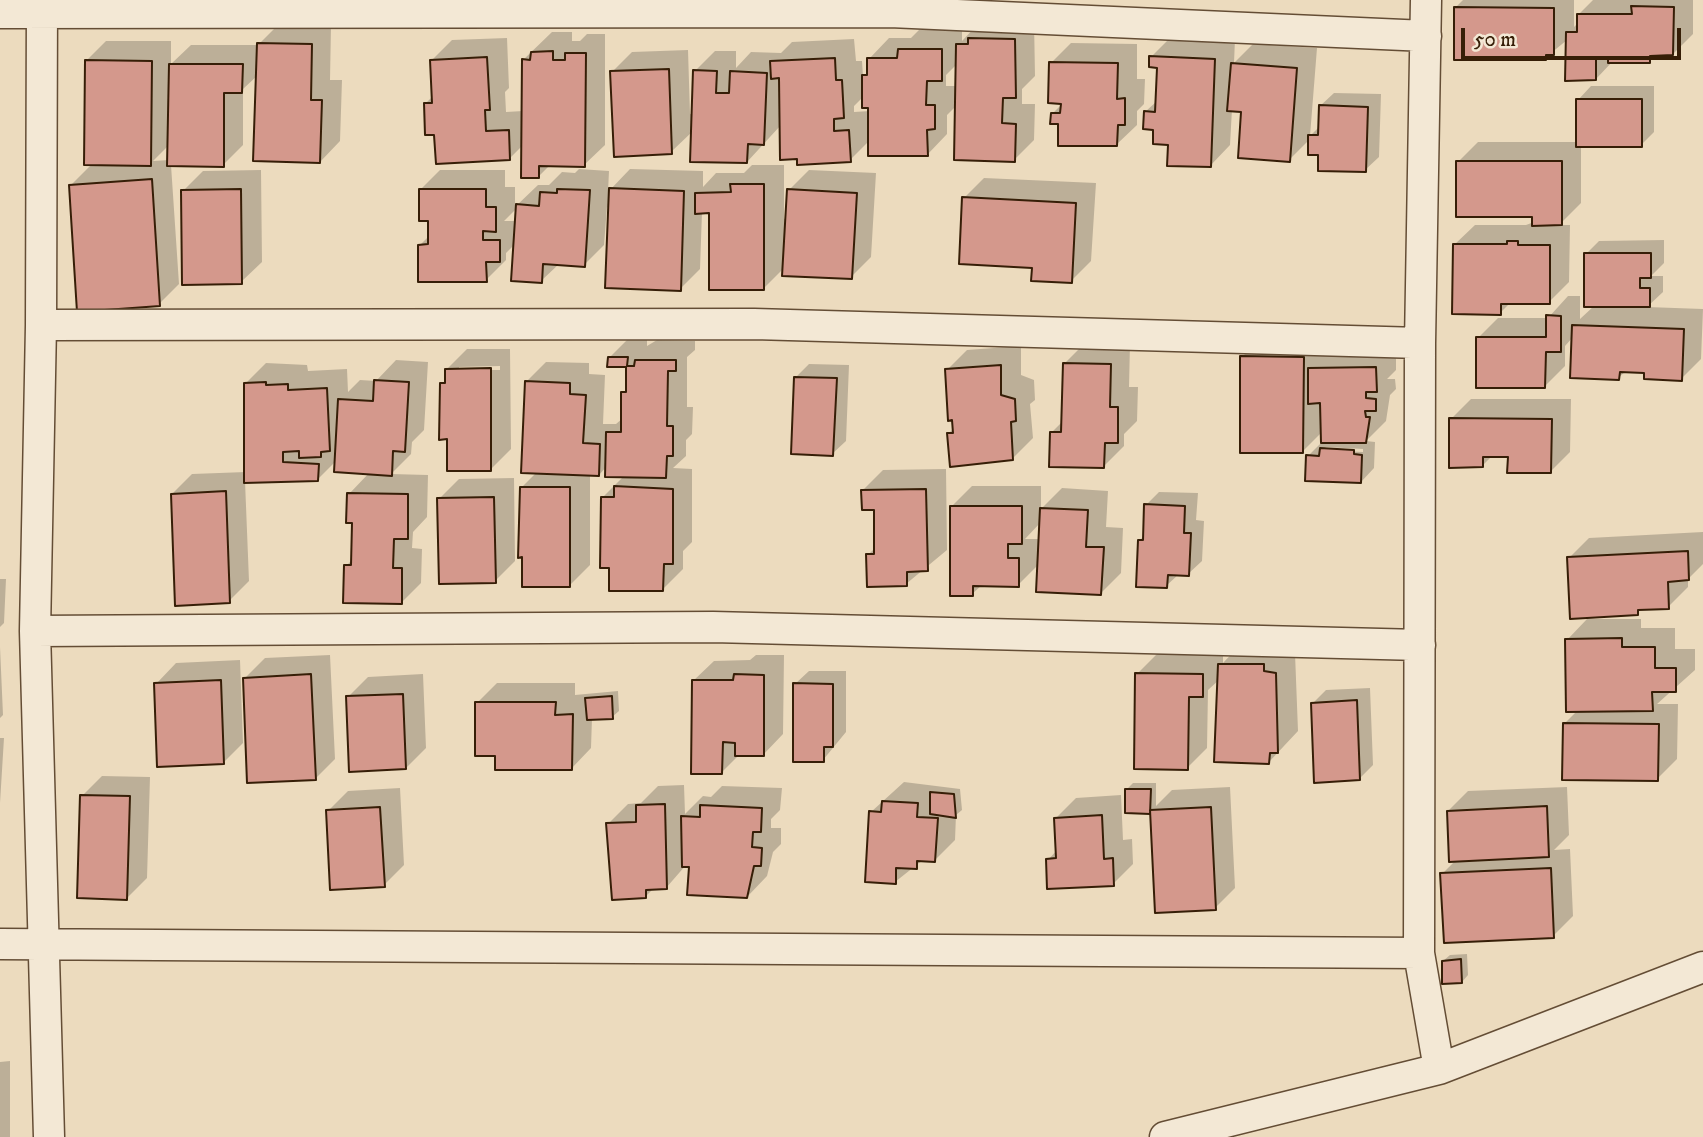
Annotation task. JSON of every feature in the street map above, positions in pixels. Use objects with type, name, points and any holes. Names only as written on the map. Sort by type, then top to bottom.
[{"type":"street","points":[[1426,0],[1420,344],[1419,953],[1439,1069]]},
{"type":"street","points":[[0,13],[42,6],[891,12],[1426,36]]},
{"type":"street","points":[[42,6],[41,325],[35,631],[50,1137]]},
{"type":"street","points":[[41,325],[754,324],[1420,344]]},
{"type":"street","points":[[35,631],[713,627],[1420,645]]},
{"type":"street","points":[[0,944],[1419,953]]},
{"type":"street","points":[[1165,1137],[1439,1069],[1703,967]]},
{"type":"building","points":[[1631,6],[1674,7],[1673,55],[1650,56],[1650,63],[1608,63],[1608,57],[1596,57],[1596,80],[1565,81],[1566,32],[1577,32],[1577,14],[1632,14]]},
{"type":"building","points":[[1454,7],[1554,8],[1554,55],[1546,55],[1546,60],[1454,60]]},
{"type":"building","points":[[968,38],[1015,39],[1016,98],[1003,98],[1002,123],[1016,124],[1015,162],[954,160],[956,44],[968,44]]},
{"type":"building","points":[[257,43],[312,44],[311,100],[322,100],[320,163],[253,161]]},
{"type":"building","points":[[898,49],[942,49],[942,81],[927,81],[926,105],[935,105],[935,129],[927,130],[928,156],[868,156],[868,108],[862,108],[862,75],[867,75],[867,58],[897,58]]},
{"type":"building","points":[[553,51],[553,60],[565,60],[565,53],[586,53],[585,167],[539,166],[539,178],[521,178],[522,59],[530,60],[531,52]]},
{"type":"building","points":[[1149,56],[1215,59],[1211,167],[1167,166],[1168,145],[1153,144],[1153,130],[1143,129],[1144,111],[1155,112],[1157,68],[1149,67]]},
{"type":"building","points":[[487,57],[490,110],[485,110],[486,131],[509,130],[510,160],[436,164],[434,135],[425,135],[424,103],[432,103],[430,60]]},
{"type":"building","points":[[835,58],[836,80],[842,80],[844,118],[834,119],[834,131],[849,130],[851,162],[797,165],[797,159],[780,160],[779,78],[771,79],[770,61]]},
{"type":"building","points":[[85,60],[152,61],[151,166],[84,165]]},
{"type":"building","points":[[1049,62],[1118,63],[1117,99],[1125,98],[1125,125],[1118,125],[1117,146],[1058,146],[1058,124],[1050,124],[1051,113],[1060,113],[1061,104],[1048,103]]},
{"type":"building","points":[[1231,63],[1297,68],[1290,162],[1238,158],[1241,112],[1227,111]]},
{"type":"building","points":[[169,64],[243,64],[242,93],[224,93],[224,167],[167,166]]},
{"type":"building","points":[[669,69],[672,154],[614,157],[610,71]]},
{"type":"building","points":[[693,70],[717,71],[716,93],[729,93],[730,71],[767,73],[764,145],[748,144],[747,163],[690,162]]},
{"type":"building","points":[[1576,99],[1642,99],[1642,147],[1576,147]]},
{"type":"building","points":[[1319,105],[1368,107],[1366,172],[1318,171],[1318,155],[1308,155],[1308,135],[1318,135]]},
{"type":"building","points":[[1456,161],[1562,161],[1562,225],[1532,226],[1532,217],[1456,217]]},
{"type":"building","points":[[152,179],[160,306],[77,312],[69,185]]},
{"type":"building","points":[[730,184],[764,184],[764,290],[709,290],[709,213],[695,214],[695,193],[731,192]]},
{"type":"building","points":[[609,188],[684,191],[681,291],[605,288]]},
{"type":"building","points":[[241,189],[242,284],[182,285],[181,190]]},
{"type":"building","points":[[419,189],[486,189],[486,207],[496,207],[496,232],[483,231],[483,240],[500,240],[500,262],[486,262],[487,282],[418,282],[418,245],[428,244],[428,221],[419,221]]},
{"type":"building","points":[[557,189],[590,190],[585,267],[543,264],[542,283],[511,281],[516,204],[539,206],[540,192],[557,193]]},
{"type":"building","points":[[787,189],[857,193],[852,279],[782,276]]},
{"type":"building","points":[[962,197],[1076,203],[1072,283],[1031,281],[1032,268],[959,264]]},
{"type":"building","points":[[1507,241],[1518,241],[1518,245],[1550,245],[1550,304],[1501,304],[1501,315],[1452,314],[1453,244],[1507,244]]},
{"type":"building","points":[[1584,253],[1651,253],[1651,278],[1640,278],[1640,288],[1650,288],[1650,307],[1584,307]]},
{"type":"building","points":[[1546,315],[1561,316],[1561,352],[1546,352],[1545,388],[1476,388],[1476,337],[1546,337]]},
{"type":"building","points":[[1572,325],[1684,329],[1682,381],[1644,379],[1644,373],[1620,372],[1619,380],[1570,378]]},
{"type":"building","points":[[1240,356],[1304,357],[1303,453],[1240,453]]},
{"type":"building","points":[[608,357],[628,357],[627,366],[634,366],[635,360],[676,360],[676,371],[668,371],[667,426],[673,426],[673,456],[667,456],[666,478],[605,477],[606,432],[621,432],[621,392],[626,392],[626,367],[607,367]]},
{"type":"building","points":[[1063,363],[1111,364],[1110,407],[1118,407],[1118,443],[1105,443],[1104,468],[1049,467],[1050,432],[1061,432]]},
{"type":"building","points":[[1001,365],[1001,395],[1015,399],[1016,421],[1011,422],[1013,460],[950,467],[947,433],[953,433],[952,420],[948,421],[945,369]]},
{"type":"building","points":[[1376,367],[1377,392],[1366,392],[1366,398],[1376,399],[1376,411],[1365,411],[1366,417],[1370,417],[1366,443],[1321,443],[1320,403],[1308,404],[1308,368]]},
{"type":"building","points":[[491,368],[491,471],[447,471],[447,439],[439,440],[440,383],[445,383],[445,369]]},
{"type":"building","points":[[794,377],[837,378],[833,456],[791,454]]},
{"type":"building","points":[[374,380],[409,382],[405,452],[393,451],[392,476],[334,472],[338,399],[373,401]]},
{"type":"building","points":[[525,381],[570,383],[570,394],[586,395],[583,443],[600,444],[599,476],[521,473]]},
{"type":"building","points":[[266,382],[266,385],[288,384],[288,390],[327,388],[330,451],[321,452],[321,457],[299,458],[299,451],[283,452],[283,462],[319,464],[318,481],[244,483],[244,383]]},
{"type":"building","points":[[1449,418],[1552,419],[1551,473],[1507,473],[1508,457],[1483,457],[1483,467],[1449,468]]},
{"type":"building","points":[[1320,448],[1354,450],[1354,454],[1362,455],[1361,483],[1305,481],[1306,455],[1319,456]]},
{"type":"building","points":[[614,486],[673,489],[673,564],[664,564],[663,591],[609,591],[609,568],[600,568],[601,497],[614,497]]},
{"type":"building","points":[[520,487],[570,487],[570,587],[522,587],[522,557],[518,558]]},
{"type":"building","points":[[926,489],[928,571],[907,572],[907,586],[867,587],[866,554],[874,554],[874,510],[862,510],[861,490]]},
{"type":"building","points":[[226,491],[230,603],[175,606],[171,494]]},
{"type":"building","points":[[347,493],[408,494],[408,539],[394,539],[393,568],[402,568],[402,604],[343,603],[344,565],[351,565],[352,523],[346,523]]},
{"type":"building","points":[[494,497],[496,583],[439,584],[437,498]]},
{"type":"building","points":[[1144,504],[1185,506],[1184,533],[1191,533],[1189,576],[1168,575],[1167,588],[1136,587],[1138,540],[1143,540]]},
{"type":"building","points":[[950,506],[1022,506],[1022,544],[1008,544],[1008,558],[1019,558],[1019,587],[973,586],[973,596],[950,596]]},
{"type":"building","points":[[1040,508],[1088,510],[1086,547],[1104,547],[1101,595],[1036,592]]},
{"type":"building","points":[[1688,551],[1689,580],[1668,582],[1669,609],[1638,610],[1638,615],[1570,619],[1567,557]]},
{"type":"building","points":[[1622,638],[1622,647],[1655,647],[1655,668],[1676,668],[1676,692],[1652,692],[1653,711],[1566,712],[1565,639]]},
{"type":"building","points":[[1218,664],[1264,664],[1264,671],[1276,673],[1278,753],[1270,753],[1269,764],[1214,762]]},
{"type":"building","points":[[1135,673],[1203,674],[1203,697],[1189,697],[1188,770],[1134,769]]},
{"type":"building","points":[[311,674],[316,780],[247,783],[243,678]]},
{"type":"building","points":[[734,674],[764,675],[764,756],[735,756],[735,743],[723,742],[722,774],[691,774],[692,680],[733,680]]},
{"type":"building","points":[[221,680],[224,764],[157,767],[154,683]]},
{"type":"building","points":[[793,683],[833,684],[833,747],[824,747],[824,762],[793,762]]},
{"type":"building","points":[[403,694],[406,769],[349,772],[346,696]]},
{"type":"building","points":[[612,696],[613,719],[587,720],[585,698]]},
{"type":"building","points":[[1357,700],[1360,780],[1314,783],[1311,703]]},
{"type":"building","points":[[475,702],[556,702],[555,715],[573,714],[572,770],[495,770],[495,756],[475,756]]},
{"type":"building","points":[[1563,723],[1659,724],[1658,781],[1562,780]]},
{"type":"building","points":[[1125,789],[1151,789],[1150,814],[1125,813]]},
{"type":"building","points":[[930,792],[954,794],[956,818],[930,814]]},
{"type":"building","points":[[80,795],[130,796],[127,900],[77,898]]},
{"type":"building","points":[[882,801],[918,803],[917,817],[938,818],[935,862],[917,861],[917,869],[896,868],[896,884],[865,882],[869,811],[881,812]]},
{"type":"building","points":[[665,804],[667,889],[646,890],[646,898],[612,900],[606,823],[636,822],[636,805]]},
{"type":"building","points":[[700,805],[762,808],[761,832],[753,832],[752,847],[762,848],[761,866],[754,866],[747,898],[687,895],[689,867],[682,867],[681,816],[700,817]]},
{"type":"building","points":[[1547,806],[1549,857],[1449,862],[1447,811]]},
{"type":"building","points":[[380,807],[385,887],[330,890],[326,810]]},
{"type":"building","points":[[1211,807],[1216,910],[1155,913],[1150,810]]},
{"type":"building","points":[[1102,815],[1104,859],[1113,858],[1114,886],[1047,889],[1046,859],[1056,858],[1054,818]]},
{"type":"building","points":[[1551,868],[1554,938],[1444,943],[1440,873]]},
{"type":"building","points":[[1461,959],[1462,983],[1442,984],[1442,961]]}]
